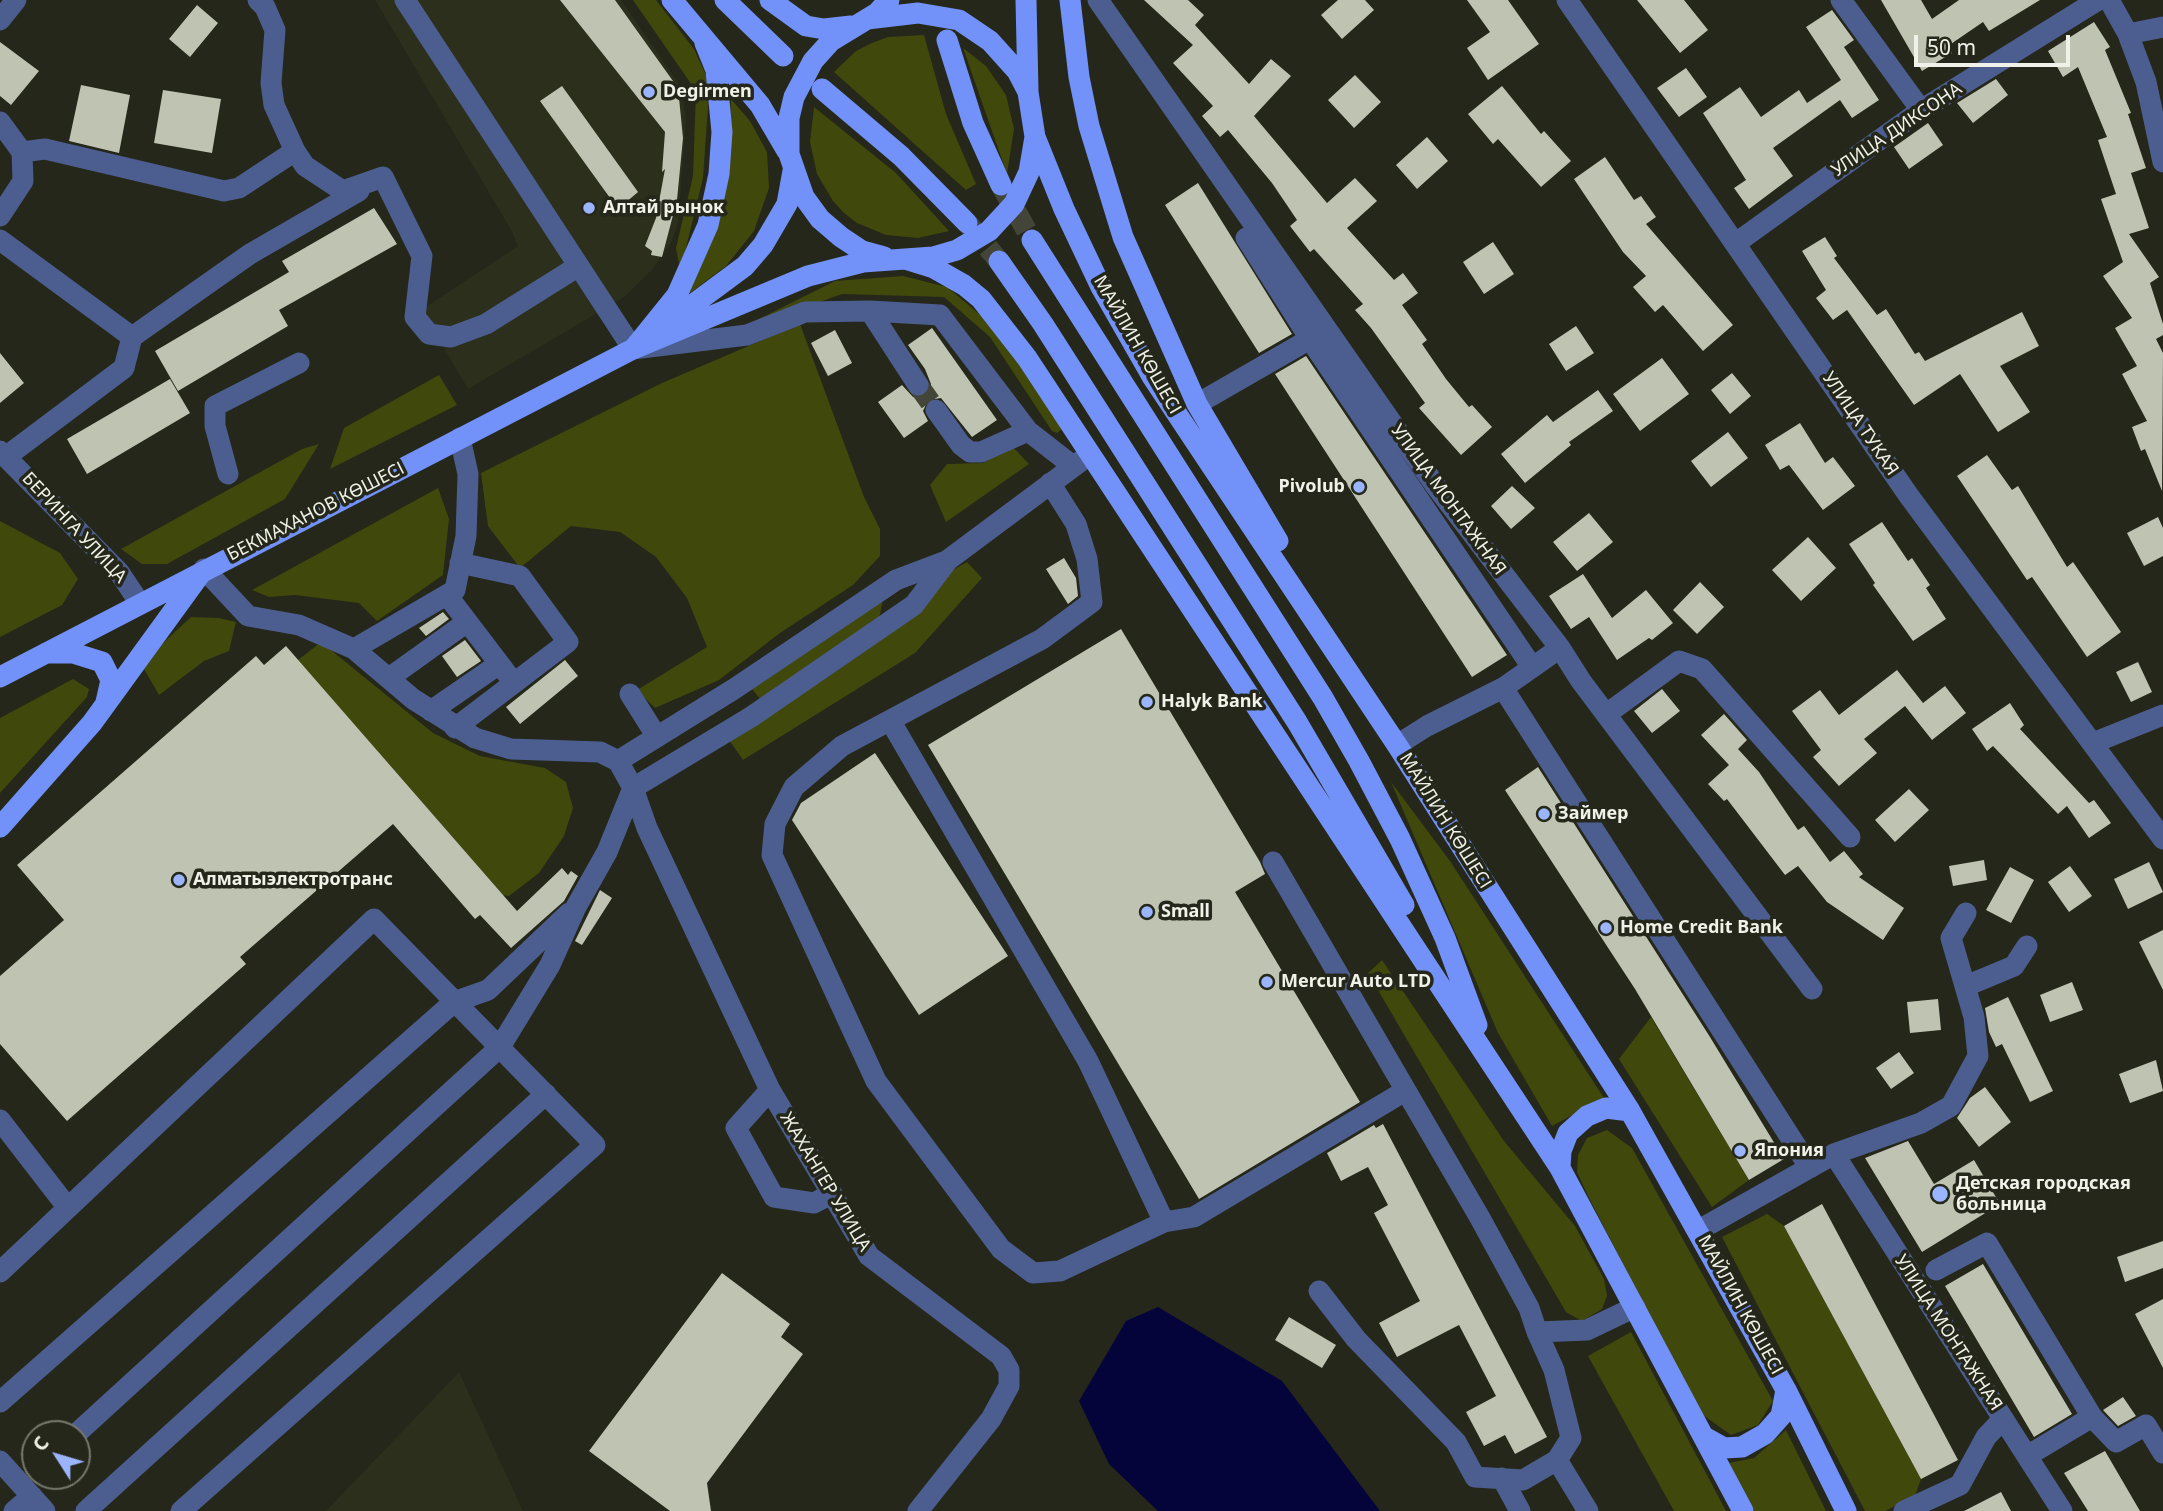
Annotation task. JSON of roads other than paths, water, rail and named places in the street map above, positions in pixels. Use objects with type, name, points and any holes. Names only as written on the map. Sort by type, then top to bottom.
[{"type":"main road","points":[[672,0],[705,43],[760,105],[791,162],[804,197],[820,219],[862,251],[899,259],[933,257],[957,250],[989,231],[1014,204],[1030,172],[1035,137],[1028,92],[1026,0]]},
{"type":"main road","points":[[725,0],[783,56]]},
{"type":"main road","points":[[770,0],[806,26],[824,30],[918,13],[959,20],[974,28],[1005,55],[1028,92]]},
{"type":"main road","points":[[791,162],[789,118],[794,97],[813,61],[831,41],[890,0]]},
{"type":"main road","points":[[1070,0],[1079,77],[1100,167],[1148,299],[1197,404],[1397,746]]},
{"type":"main road","points":[[947,40],[957,80],[1001,185]]},
{"type":"main road","points":[[633,349],[677,295],[708,225],[719,174],[722,132],[716,71],[705,43]]},
{"type":"main road","points":[[822,89],[901,156],[967,223]]},
{"type":"main road","name":"МАЙЛИН КӨШЕСІ","points":[[1035,137],[1096,276],[1139,355],[1397,746],[1630,1111],[1699,1230],[1786,1390],[1846,1511]]},
{"type":"main road","name":"БЕКМАХАНОВ КӨШЕСІ","points":[[633,349],[745,267],[779,221],[787,204],[791,162]]},
{"type":"main road","name":"МАЙЛИН КӨШЕСІ","points":[[1032,240],[1323,698],[1359,761],[1401,839],[1446,938],[1490,1060]]},
{"type":"main road","name":"БЕКМАХАНОВ КӨШЕСІ","points":[[0,677],[633,349],[807,276],[839,266],[899,259]]},
{"type":"main road","name":"МАЙЛИН КӨШЕСІ","points":[[899,259],[934,268],[981,299],[1027,358],[1081,461],[1490,1060],[1560,1168],[1743,1511]]},
{"type":"main road","name":"МАЙЛИН КӨШЕСІ","points":[[999,261],[1044,324],[1297,722],[1490,1060]]},
{"type":"main road","points":[[0,827],[69,751],[204,569]]},
{"type":"main road","points":[[44,653],[73,653],[102,662],[111,680],[104,705]]},
{"type":"main road","points":[[1560,1168],[1561,1151],[1568,1133],[1587,1116],[1606,1108],[1630,1111]]},
{"type":"main road","points":[[1706,1438],[1724,1448],[1742,1447],[1765,1434],[1781,1416],[1786,1390]]},
{"type":"street","points":[[0,20],[16,0]]},
{"type":"street","points":[[258,0],[265,7],[275,30],[271,83],[274,105],[304,166],[343,191],[383,177]]},
{"type":"street","points":[[91,1420],[500,1047],[550,965],[576,907],[607,852],[633,788],[751,717],[914,604],[948,560],[1081,461],[1028,432],[940,315],[870,311],[805,312],[747,335],[633,349],[405,0]]},
{"type":"street","name":"УЛИЦА МОНТАЖНАЯ","points":[[1098,0],[1201,147],[1337,360],[1560,648],[1812,989]]},
{"type":"street","name":"УЛИЦА ТУКАЯ","points":[[1567,0],[1909,496],[2163,839]]},
{"type":"street","points":[[1841,0],[1921,110]]},
{"type":"street","name":"УЛИЦА ДИКСОНА","points":[[1736,243],[1921,110],[2098,0]]},
{"type":"street","points":[[2109,0],[2128,34],[2147,82],[2163,162]]},
{"type":"street","points":[[2128,34],[2163,27]]},
{"type":"street","points":[[0,122],[22,152],[23,181],[0,216]]},
{"type":"street","points":[[1201,147],[1198,163],[1223,203]]},
{"type":"street","points":[[22,152],[45,149],[224,191],[239,188],[295,151]]},
{"type":"street","points":[[383,177],[422,256],[415,317],[429,334],[451,337],[486,324],[577,267]]},
{"type":"street","points":[[0,240],[132,337],[250,254],[383,177]]},
{"type":"street","points":[[1246,238],[1310,339],[1337,360],[1532,667]]},
{"type":"street","points":[[870,311],[918,384]]},
{"type":"street","name":"БЕРИНГА УЛИЦА","points":[[132,337],[124,368],[3,453],[119,572],[139,603]]},
{"type":"street","points":[[1197,404],[1310,339]]},
{"type":"street","points":[[228,474],[215,426],[215,406],[299,363]]},
{"type":"street","points":[[936,410],[961,445],[970,452],[981,452],[1028,432]]},
{"type":"street","points":[[354,649],[455,590],[466,536],[468,474],[460,438]]},
{"type":"street","points":[[1050,483],[1076,524],[1087,559],[1092,602],[1042,639],[842,746],[794,787],[775,824],[772,855],[876,1081],[1001,1249],[1033,1273],[1060,1271],[1164,1222],[1194,1217],[1405,1091]]},
{"type":"street","points":[[204,569],[248,616],[299,625],[354,649],[454,728],[475,738],[510,749],[600,752],[618,761],[734,689],[896,580],[948,560]]},
{"type":"street","points":[[454,728],[568,642],[520,576],[460,563]]},
{"type":"street","points":[[447,595],[514,683]]},
{"type":"street","points":[[389,678],[467,622]]},
{"type":"street","points":[[1397,746],[1427,726],[1503,688],[1560,648]]},
{"type":"street","points":[[1608,713],[1679,662],[1702,669],[1850,837]]},
{"type":"street","points":[[431,711],[499,664]]},
{"type":"street","points":[[1503,688],[1810,1168]]},
{"type":"street","points":[[629,694],[657,737]]},
{"type":"street","points":[[2093,743],[2163,715]]},
{"type":"street","points":[[891,722],[1088,1060],[1164,1222]]},
{"type":"street","name":"ЖАХАНГЕР УЛИЦА","points":[[618,761],[633,788],[647,828],[770,1090],[869,1256],[1002,1356],[1009,1370],[1009,1386],[991,1419],[918,1511]]},
{"type":"street","points":[[1273,862],[1523,1297],[1554,1370],[1571,1438],[1558,1461],[1523,1480],[1475,1476],[1456,1442],[1356,1339],[1318,1291]]},
{"type":"street","points":[[0,1402],[454,1002],[488,990],[576,907]]},
{"type":"street","points":[[1699,1230],[1834,1154],[1922,1123],[1951,1106],[1978,1056],[1974,1017],[1951,938],[1966,913]]},
{"type":"street","points":[[0,1272],[374,919],[595,1144],[181,1511]]},
{"type":"street","points":[[1966,986],[2014,966],[2027,946]]},
{"type":"street","points":[[770,1090],[736,1128],[774,1197],[814,1203],[831,1195]]},
{"type":"street","points":[[86,1511],[546,1094]]},
{"type":"street","points":[[0,1120],[68,1208]]},
{"type":"street","name":"УЛИЦА МОНТАЖНАЯ","points":[[1834,1154],[2062,1511]]},
{"type":"street","points":[[1936,1270],[1987,1243],[2092,1417],[2116,1442],[2146,1425],[2163,1453]]},
{"type":"street","points":[[1536,1332],[1587,1330],[1635,1307]]},
{"type":"street","points":[[2027,1456],[2092,1417]]},
{"type":"street","points":[[1904,1511],[1960,1485],[1986,1437],[2003,1419]]},
{"type":"street","points":[[1558,1461],[1588,1511]]},
{"type":"street","points":[[1,1464],[33,1491],[14,1511]]},
{"type":"street","points":[[1502,1478],[1520,1511]]},
{"type":"tunnel","points":[[1001,185],[1032,240]]},
{"type":"tunnel","points":[[968,224],[999,261]]},
{"type":"tunnel","points":[[918,385],[936,410]]},
{"type":"place","name":"Degirmen","points":[[649,92]]},
{"type":"place","name":"Алтай рынок","points":[[589,208]]},
{"type":"place","name":"Pivolub","points":[[1359,487]]},
{"type":"place","name":"Halyk Bank","points":[[1147,702]]},
{"type":"place","name":"Займер","points":[[1544,814]]},
{"type":"place","name":"Алматыэлектротранс","points":[[179,880]]},
{"type":"place","name":"Small","points":[[1147,912]]},
{"type":"place","name":"Home Credit Bank","points":[[1606,928]]},
{"type":"place","name":"Mercur Auto LTD","points":[[1267,982]]},
{"type":"place","name":"Япония","points":[[1740,1151]]},
{"type":"place","name":"Детская городская больница","points":[[1940,1194]]}]
